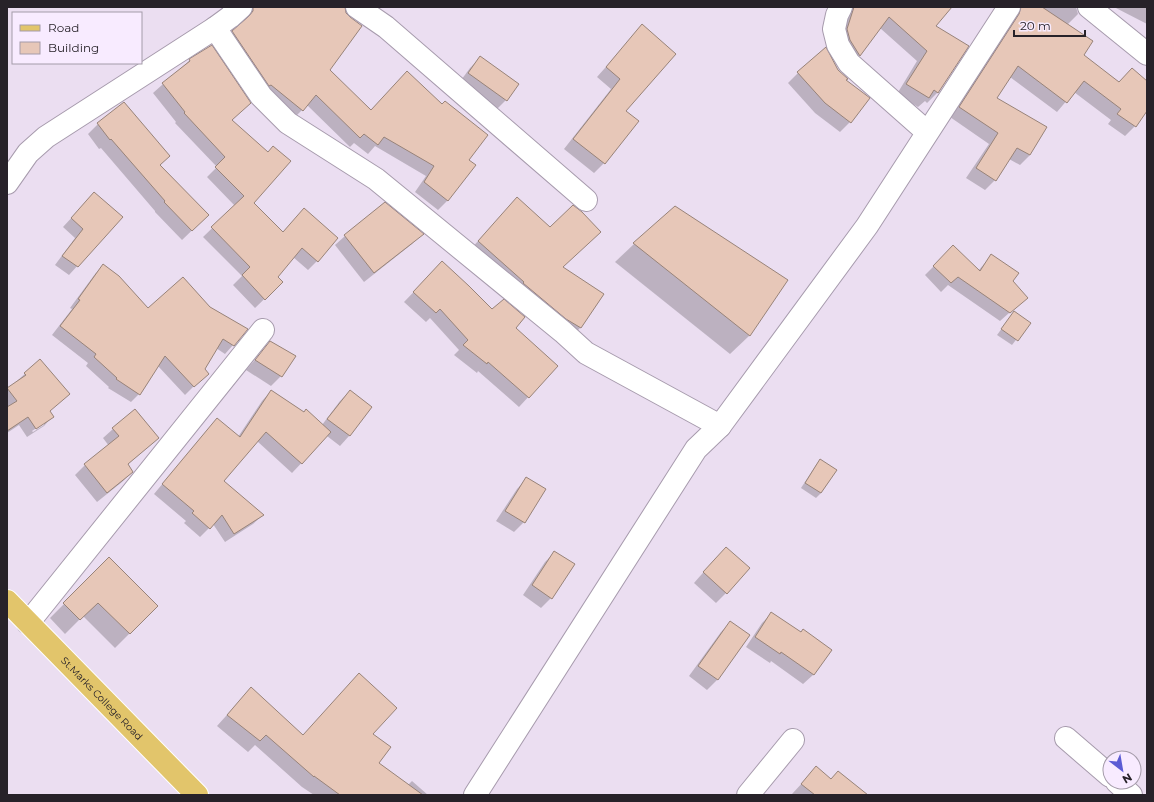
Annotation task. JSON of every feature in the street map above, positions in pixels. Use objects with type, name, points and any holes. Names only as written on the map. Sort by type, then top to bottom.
[{"type":"main road","name":"St.Marks College Road","points":[[7,601],[197,795]]},
{"type":"street","points":[[7,183],[28,153],[46,137],[215,28],[241,7]]},
{"type":"street","points":[[358,7],[386,27],[586,200]]},
{"type":"street","points":[[841,7],[837,15],[834,28],[838,45],[849,63],[927,132]]},
{"type":"street","points":[[474,795],[696,449],[720,426],[867,226],[1009,7]]},
{"type":"street","points":[[1089,7],[1147,54]]},
{"type":"street","points":[[215,28],[261,96],[288,123],[376,179],[586,352],[720,426]]},
{"type":"street","points":[[28,622],[263,330]]},
{"type":"street","points":[[1066,738],[1102,769]]},
{"type":"street","points":[[748,795],[793,740]]},
{"type":"building","points":[[253,7],[345,7],[346,13],[362,26],[330,70],[371,110],[407,71],[442,104],[445,101],[488,135],[469,160],[476,165],[448,201],[424,182],[434,166],[384,137],[378,145],[364,134],[360,138],[316,95],[303,111],[271,85],[269,86],[232,31],[249,16],[253,11]]},
{"type":"building","points":[[854,7],[952,7],[936,26],[969,46],[938,93],[934,90],[929,98],[906,84],[927,51],[889,17],[860,56],[850,40],[847,29]]},
{"type":"building","points":[[1021,7],[1042,7],[1093,41],[1084,55],[1119,82],[1132,68],[1147,81],[1147,111],[1136,127],[1117,114],[1121,109],[1084,81],[1067,103],[1018,66],[997,98],[1047,127],[1030,155],[1017,148],[996,181],[976,168],[998,133],[959,107],[1019,14]]},
{"type":"building","points":[[642,24],[676,54],[626,111],[639,121],[605,164],[573,139],[620,79],[606,67]]},
{"type":"building","points":[[212,45],[251,103],[232,120],[268,152],[273,146],[291,161],[254,203],[283,232],[304,208],[338,238],[318,262],[302,248],[278,277],[283,282],[265,300],[242,275],[250,267],[211,227],[244,196],[215,167],[225,157],[184,113],[185,112],[162,83],[190,61],[189,59]]},
{"type":"building","points":[[826,47],[838,70],[848,79],[846,80],[870,98],[851,123],[825,103],[797,72]]},
{"type":"building","points":[[480,56],[519,84],[507,101],[468,73]]},
{"type":"building","points":[[124,102],[170,156],[160,165],[209,215],[192,231],[164,202],[165,201],[111,139],[110,140],[97,123]]},
{"type":"building","points":[[94,192],[123,217],[78,267],[62,256],[83,229],[71,218]]},
{"type":"building","points":[[517,197],[550,227],[573,205],[582,212],[601,232],[563,267],[604,294],[581,328],[566,319],[523,283],[524,282],[478,241]]},
{"type":"building","points":[[385,202],[424,234],[374,273],[344,235]]},
{"type":"building","points":[[675,206],[788,280],[750,336],[633,243]]},
{"type":"building","points":[[953,245],[980,271],[991,254],[1019,273],[1013,281],[1028,298],[1010,313],[958,277],[951,283],[933,266]]},
{"type":"building","points":[[442,261],[492,309],[504,299],[525,317],[516,328],[558,366],[529,398],[488,362],[487,364],[463,345],[468,340],[440,309],[436,313],[413,292]]},
{"type":"building","points":[[103,264],[119,276],[148,308],[183,277],[210,307],[248,329],[234,346],[223,339],[205,369],[209,374],[194,387],[165,356],[140,395],[116,379],[117,378],[94,357],[96,354],[60,326],[80,300],[78,299]]},
{"type":"building","points":[[1014,311],[1031,323],[1018,341],[1001,329]]},
{"type":"building","points":[[270,341],[296,356],[282,377],[255,360]]},
{"type":"building","points":[[40,359],[70,394],[50,411],[54,417],[36,429],[28,417],[7,431],[7,407],[17,401],[7,388],[26,375],[24,373]]},
{"type":"building","points":[[271,390],[304,412],[306,409],[331,432],[302,464],[266,432],[224,481],[264,515],[234,534],[222,515],[210,529],[192,513],[194,511],[162,484],[217,418],[240,437]]},
{"type":"building","points":[[350,390],[372,407],[350,436],[327,419]]},
{"type":"building","points":[[135,409],[159,438],[128,464],[133,472],[107,493],[84,464],[119,436],[112,428]]},
{"type":"building","points":[[820,459],[837,470],[821,493],[805,483]]},
{"type":"building","points":[[526,477],[546,489],[525,523],[505,511]]},
{"type":"building","points":[[726,547],[750,568],[727,594],[703,572]]},
{"type":"building","points":[[554,551],[575,564],[552,599],[532,585]]},
{"type":"building","points":[[109,557],[158,606],[130,634],[98,603],[80,620],[63,603]]},
{"type":"building","points":[[771,612],[801,632],[803,629],[832,650],[814,675],[781,652],[780,654],[755,637]]},
{"type":"building","points":[[730,621],[750,635],[718,680],[698,666]]},
{"type":"building","points":[[359,673],[397,708],[373,734],[391,747],[379,763],[423,795],[340,795],[314,777],[266,735],[260,741],[227,715],[251,687],[303,735]]},
{"type":"building","points":[[816,766],[831,779],[838,771],[868,795],[815,795],[801,784]]}]
